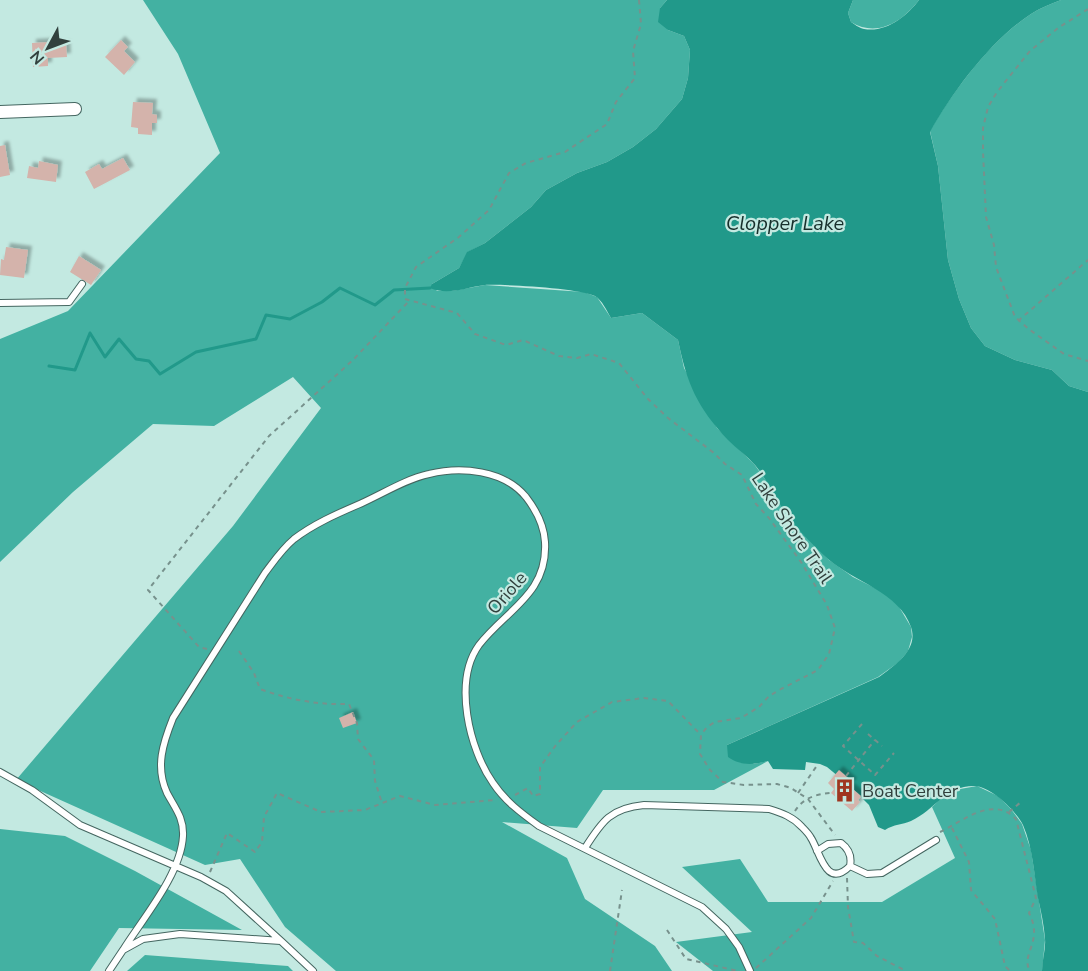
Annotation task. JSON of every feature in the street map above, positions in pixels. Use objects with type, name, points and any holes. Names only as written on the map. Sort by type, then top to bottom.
[{"type":"street","points":[[0,111],[75,109]]},
{"type":"lane","points":[[0,303],[69,302],[82,284]]},
{"type":"lane","name":"Oriole","points":[[109,971],[165,884],[175,865],[181,846],[183,823],[162,778],[160,761],[173,718],[280,553],[293,540],[316,524],[428,474],[448,470],[466,470],[487,473],[504,479],[521,490],[542,523],[545,542],[544,562],[539,580],[528,596],[478,646],[469,664],[466,692],[467,715],[474,742],[491,781],[520,813],[539,826],[702,907],[726,928],[751,971]]},
{"type":"lane","points":[[0,771],[32,790],[80,825],[175,865],[226,891],[313,971]]},
{"type":"lane","points":[[585,848],[606,818],[630,806],[769,810],[784,813],[801,826],[811,838],[821,863],[826,869],[838,873],[851,867]]},
{"type":"lane","points":[[851,867],[867,874],[882,873],[936,840]]},
{"type":"lane","points":[[817,851],[828,844],[841,843],[850,854],[851,867]]},
{"type":"lane","points":[[123,950],[143,939],[180,934],[281,941]]},
{"type":"path","name":"Lake Shore Trail","points":[[639,0],[641,24],[633,51],[635,78],[616,102],[607,124],[565,152],[526,163],[509,173],[489,210],[459,237],[416,267],[405,288],[405,299],[457,313],[475,334],[506,345],[523,340],[559,356],[577,358],[591,354],[619,363],[648,399],[668,418],[742,475],[756,504],[801,562],[827,605],[835,628],[830,654],[818,670],[781,688],[759,707],[741,718],[715,722],[701,735]]},
{"type":"path","points":[[1088,9],[1058,28],[1030,51],[988,107],[983,128],[986,217],[994,245],[996,267],[1018,321],[1064,354],[1088,361]]},
{"type":"path","points":[[1018,321],[1088,260]]},
{"type":"path","points":[[215,652],[199,646],[148,590],[269,436],[352,360],[410,300]]},
{"type":"path","points":[[239,651],[254,673],[260,689],[288,699],[326,704],[349,704],[357,723],[358,738],[374,760],[375,782],[382,803]]},
{"type":"path","points":[[206,880],[227,833],[255,852],[262,842],[264,817],[277,793],[321,812],[365,810],[400,796],[435,805],[506,799],[528,789],[533,796],[540,794],[540,767],[577,722],[612,702],[644,698],[668,701],[701,735],[700,754],[710,770],[723,782],[777,784],[798,793],[807,799],[840,840]]},
{"type":"path","points":[[862,724],[843,746],[876,775],[894,753]]},
{"type":"path","points":[[868,734],[882,746]]},
{"type":"path","points":[[846,776],[874,740]]},
{"type":"path","points":[[798,793],[816,767]]},
{"type":"path","points":[[800,804],[819,794],[831,793]]},
{"type":"path","points":[[1010,812],[1021,802]]},
{"type":"path","points":[[936,840],[935,835],[989,808],[1010,812],[1016,819],[1036,898],[1029,914],[1034,921],[1035,936],[1032,948],[1027,955],[1027,966],[1030,971]]},
{"type":"path","points":[[952,827],[969,862],[971,890],[995,919],[1005,966],[1010,971]]},
{"type":"path","points":[[851,867],[848,878],[848,907],[854,942],[863,943],[877,956],[906,971]]},
{"type":"path","points":[[751,971],[811,918],[838,873]]},
{"type":"path","points":[[610,971],[622,890]]},
{"type":"path","points":[[668,930],[686,959],[738,971]]},
{"type":"path","points":[[889,963],[889,971]]},
{"type":"shaded area","points":[[143,0],[667,0],[660,8],[668,30],[684,36],[690,50],[688,78],[682,99],[656,129],[633,147],[607,162],[577,173],[546,190],[531,207],[485,243],[468,252],[459,268],[432,284],[437,291],[452,291],[485,285],[584,292],[597,297],[611,318],[642,313],[678,340],[684,368],[717,428],[754,464],[773,490],[789,518],[829,560],[853,577],[883,592],[898,605],[911,627],[912,637],[908,651],[899,662],[878,677],[727,745],[754,764],[768,761],[714,790],[603,790],[577,828],[502,822],[567,858],[585,899],[655,946],[672,971],[336,971],[285,927],[240,859],[205,865],[16,780],[233,526],[321,408],[293,377],[214,426],[153,424],[73,492],[0,562],[0,339],[68,311],[220,153],[178,54]]},
{"type":"shaded area","points":[[853,0],[919,0],[897,21],[879,28],[870,28],[851,22],[848,13]]},
{"type":"shaded area","points":[[1061,0],[1088,0],[1088,392],[1069,386],[1052,370],[1015,360],[985,346],[971,328],[959,299],[948,260],[938,166],[930,131],[974,67],[1002,37],[1031,14]]},
{"type":"shaded area","points":[[977,786],[998,796],[1022,824],[1031,850],[1045,940],[1042,971],[713,971],[676,942],[752,932],[682,867],[740,859],[768,902],[882,902],[955,858],[932,807],[949,791]]},
{"type":"shaded area","points":[[0,829],[65,836],[135,871],[242,930],[119,928],[90,971],[0,971]]},
{"type":"shaded area","points":[[145,955],[288,966],[293,971],[127,971]]},
{"type":"water","name":"Clopper Lake","points":[[667,0],[853,0],[848,13],[851,22],[872,30],[895,22],[919,0],[1061,0],[1031,14],[1002,37],[962,83],[930,132],[938,166],[948,260],[959,299],[971,328],[985,346],[1015,360],[1052,370],[1069,386],[1088,392],[1088,971],[1042,971],[1045,934],[1026,834],[1015,813],[988,790],[974,786],[955,790],[911,821],[885,830],[878,827],[869,805],[827,767],[806,762],[805,770],[773,769],[768,761],[747,764],[728,757],[727,745],[879,677],[904,656],[913,635],[905,615],[897,605],[875,588],[838,567],[803,535],[785,512],[755,465],[728,440],[708,417],[685,370],[678,340],[642,313],[611,318],[600,300],[586,293],[508,285],[485,285],[451,291],[430,288],[432,284],[459,268],[467,252],[485,243],[531,207],[546,190],[577,173],[607,162],[633,147],[656,129],[682,99],[688,78],[690,50],[684,36],[668,30],[658,22],[660,8]]},
{"type":"building","points":[[121,40],[128,47],[124,51],[135,62],[124,75],[105,57]]},
{"type":"building","points":[[49,42],[49,45],[66,44],[67,57],[48,58],[48,66],[33,67],[32,43]]},
{"type":"building","points":[[133,102],[153,103],[152,114],[157,115],[157,123],[152,123],[152,135],[138,134],[138,128],[131,127]]},
{"type":"building","points":[[5,145],[10,175],[0,177],[0,146]]},
{"type":"building","points":[[123,158],[130,170],[94,189],[85,172],[99,164],[102,169]]},
{"type":"building","points":[[39,161],[58,165],[56,182],[27,178],[29,166],[38,168]]},
{"type":"building","points":[[6,247],[28,250],[24,278],[0,275],[1,259],[4,260]]},
{"type":"building","points":[[79,256],[101,270],[91,285],[70,272]]},
{"type":"building","points":[[353,712],[357,723],[343,728],[339,718]]},
{"type":"building","name":"Boat Center","points":[[839,770],[853,782],[849,786],[861,796],[858,800],[860,802],[852,811],[831,793],[834,789],[828,783]]},
{"type":"waterway","points":[[49,366],[75,370],[90,333],[105,357],[119,339],[136,359],[149,361],[160,374],[196,352],[256,339],[266,315],[290,319],[322,302],[340,288],[375,305],[394,290],[430,288]]},
{"type":"place","name":"Boat Center","points":[[844,791]]}]
